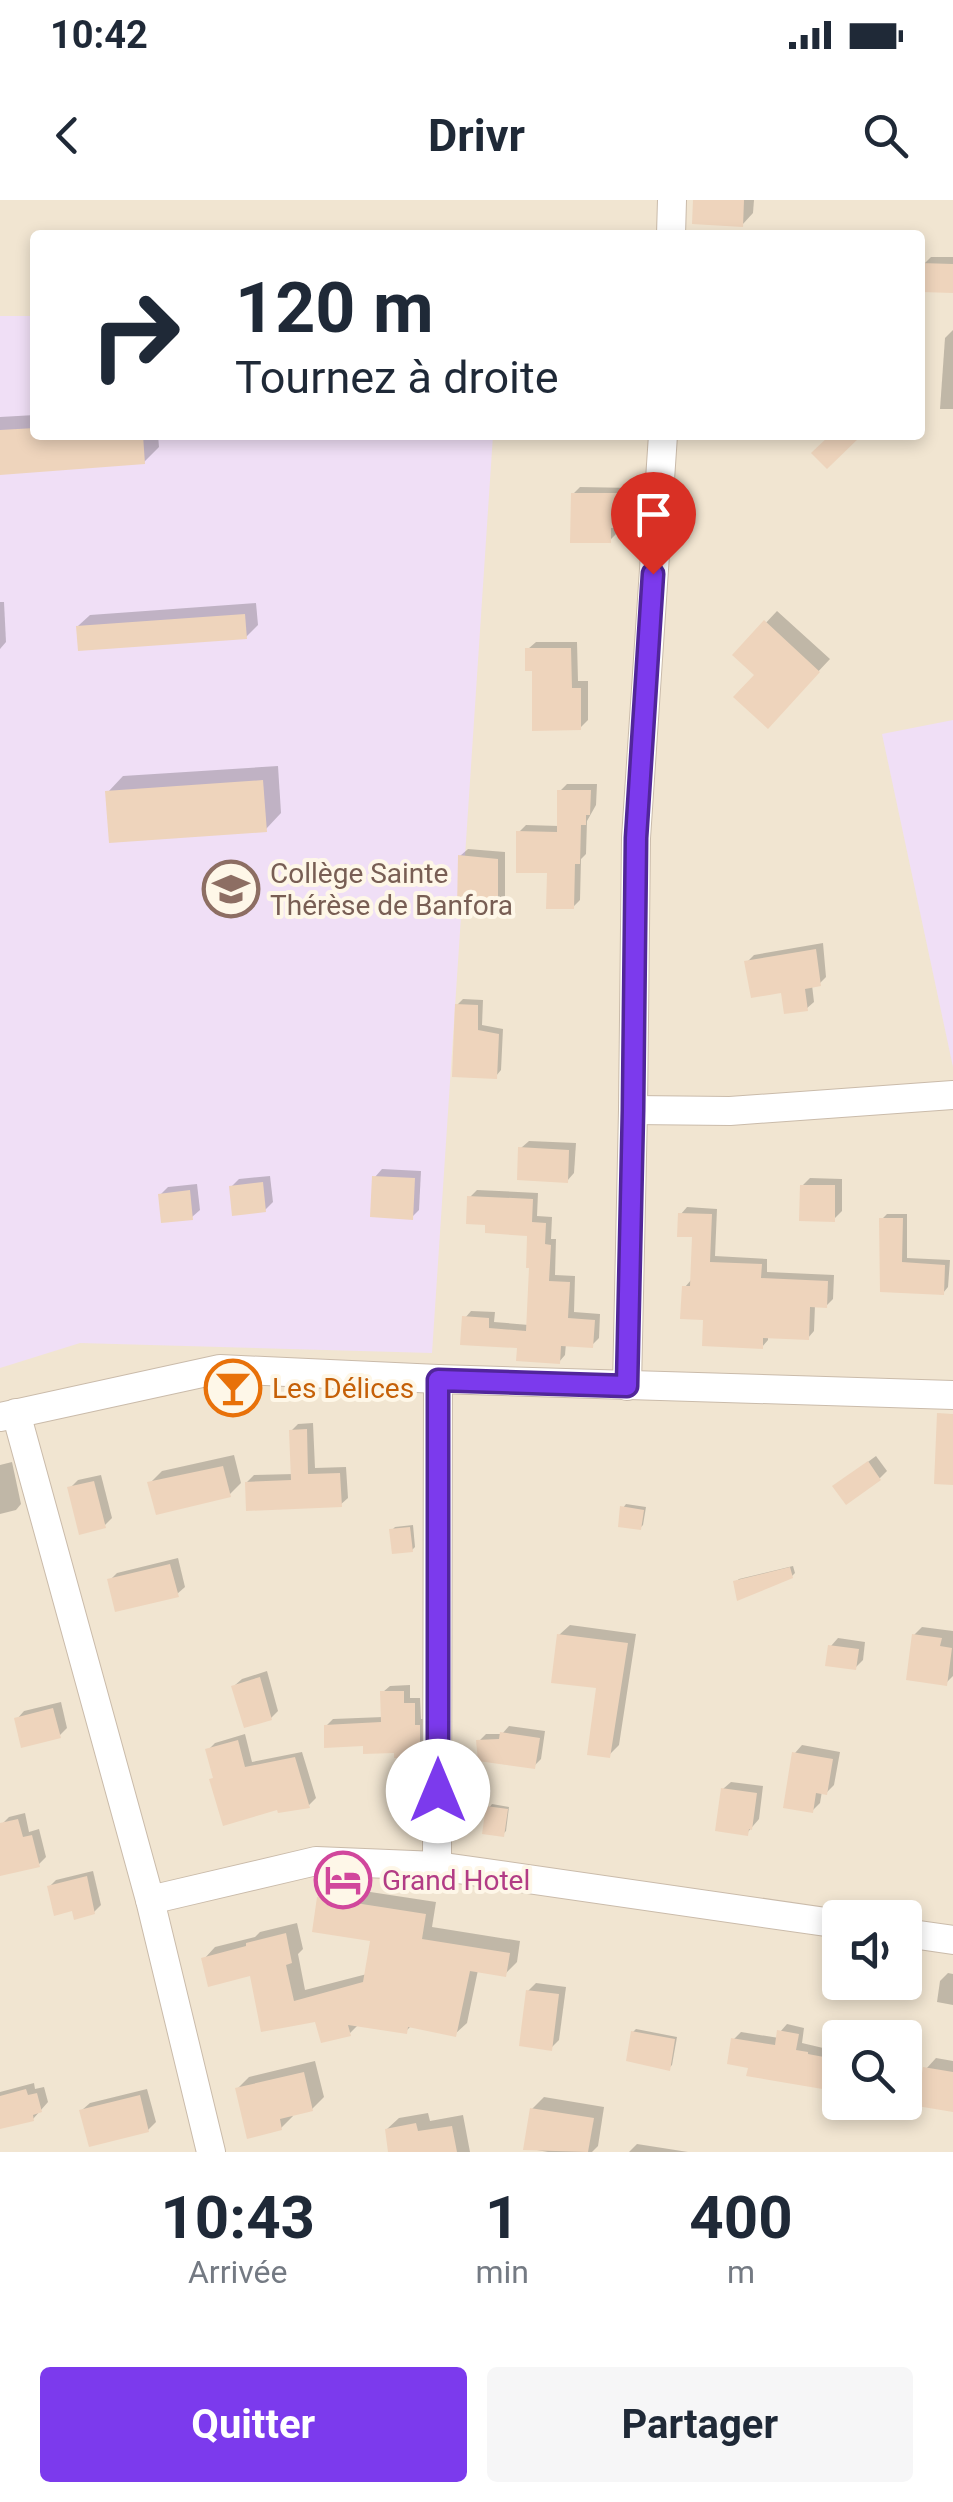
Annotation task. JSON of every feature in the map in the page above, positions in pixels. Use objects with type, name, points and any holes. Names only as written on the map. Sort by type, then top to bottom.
[{"type":"street","points":[[671,230],[672,200]]},
{"type":"street","points":[[627,1386],[636,838],[663,440]]},
{"type":"street","points":[[633,1110],[730,1112],[953,1096]]},
{"type":"street","points":[[211,2152],[150,1900],[8,1415],[220,1369],[438,1380],[953,1395]]},
{"type":"street","points":[[437,1866],[438,1380]]},
{"type":"street","points":[[150,1900],[316,1862],[437,1866],[822,1921]]},
{"type":"street","points":[[922,1935],[953,1940]]},
{"type":"shaded area","points":[[0,200],[953,200],[953,2152],[0,2152]]},
{"type":"shaded area","name":"Collège Sainte Thérèse de Banfora","points":[[0,316],[30,316],[30,440],[493,440],[432,1353],[80,1343],[0,1368]]},
{"type":"shaded area","points":[[953,720],[953,1067],[882,734]]},
{"type":"building","points":[[693,200],[744,200],[743,227],[692,224]]},
{"type":"building","points":[[925,263],[953,264],[953,293],[925,292]]},
{"type":"building","points":[[30,428],[30,440],[143,440],[145,464],[0,475],[0,430]]},
{"type":"building","points":[[825,440],[857,440],[827,469],[811,453]]},
{"type":"building","points":[[571,493],[628,493],[628,528],[611,528],[611,543],[570,543]]},
{"type":"building","points":[[245,614],[247,639],[78,651],[76,626]]},
{"type":"building","points":[[764,620],[820,672],[768,729],[733,697],[754,675],[732,655]]},
{"type":"building","points":[[525,648],[571,648],[572,688],[581,688],[581,730],[532,731],[532,671],[525,671]]},
{"type":"building","points":[[263,780],[267,832],[109,843],[105,791]]},
{"type":"building","points":[[557,790],[591,790],[590,815],[586,815],[586,825],[581,825],[580,864],[575,864],[574,909],[546,909],[547,873],[516,873],[516,831],[557,832]]},
{"type":"building","points":[[458,855],[498,859],[498,911],[457,910]]},
{"type":"building","points":[[816,949],[821,986],[805,989],[808,1011],[784,1014],[781,993],[751,998],[744,961]]},
{"type":"building","points":[[455,1004],[478,1005],[478,1030],[499,1034],[497,1079],[452,1077]]},
{"type":"building","points":[[518,1147],[569,1150],[568,1183],[517,1180]]},
{"type":"building","points":[[372,1176],[415,1178],[413,1220],[370,1217]]},
{"type":"building","points":[[263,1182],[266,1212],[232,1216],[229,1186]]},
{"type":"building","points":[[800,1185],[835,1185],[835,1222],[799,1221]]},
{"type":"building","points":[[190,1190],[193,1220],[161,1223],[158,1194]]},
{"type":"building","points":[[467,1196],[533,1199],[532,1222],[546,1223],[545,1244],[551,1245],[549,1281],[570,1282],[568,1318],[595,1320],[593,1348],[561,1346],[560,1364],[516,1361],[517,1348],[460,1345],[462,1316],[489,1318],[489,1328],[526,1331],[529,1268],[527,1236],[485,1233],[485,1225],[466,1224]]},
{"type":"building","points":[[678,1213],[712,1214],[710,1262],[762,1264],[761,1278],[828,1281],[827,1308],[810,1307],[809,1340],[763,1338],[763,1349],[702,1346],[703,1320],[680,1319],[682,1286],[690,1286],[692,1237],[677,1237]]},
{"type":"building","points":[[879,1218],[903,1218],[902,1262],[945,1265],[944,1295],[880,1292]]},
{"type":"building","points":[[937,1413],[953,1414],[953,1485],[934,1484]]},
{"type":"building","points":[[307,1429],[308,1474],[340,1473],[342,1507],[246,1511],[245,1482],[291,1480],[289,1430]]},
{"type":"building","points":[[868,1461],[881,1480],[846,1505],[832,1486]]},
{"type":"building","points":[[223,1466],[231,1497],[156,1515],[147,1482]]},
{"type":"building","points":[[94,1481],[106,1528],[79,1535],[67,1487]]},
{"type":"building","points":[[620,1506],[644,1510],[641,1530],[618,1527]]},
{"type":"building","points":[[410,1527],[413,1552],[392,1554],[389,1529]]},
{"type":"building","points":[[170,1564],[179,1597],[115,1612],[107,1579]]},
{"type":"building","points":[[790,1567],[793,1578],[737,1601],[733,1581]]},
{"type":"building","points":[[557,1634],[628,1643],[610,1758],[587,1755],[596,1688],[551,1683]]},
{"type":"building","points":[[912,1634],[942,1638],[940,1646],[952,1648],[947,1686],[906,1680]]},
{"type":"building","points":[[828,1645],[859,1649],[856,1670],[825,1666]]},
{"type":"building","points":[[260,1677],[272,1720],[244,1728],[231,1686]]},
{"type":"building","points":[[380,1691],[404,1691],[404,1703],[415,1703],[420,1758],[394,1758],[394,1753],[363,1754],[363,1746],[324,1748],[324,1725],[381,1722]]},
{"type":"building","points":[[53,1708],[61,1738],[21,1748],[14,1718]]},
{"type":"building","points":[[500,1732],[540,1738],[535,1769],[478,1761],[476,1740],[499,1739]]},
{"type":"building","points":[[238,1740],[245,1767],[295,1757],[310,1808],[278,1813],[277,1810],[223,1826],[205,1749]]},
{"type":"building","points":[[792,1752],[833,1759],[827,1795],[816,1793],[813,1813],[783,1808]]},
{"type":"building","points":[[721,1788],[757,1793],[748,1836],[715,1831]]},
{"type":"building","points":[[486,1806],[508,1809],[504,1837],[482,1834]]},
{"type":"building","points":[[18,1819],[23,1837],[32,1835],[40,1867],[0,1876],[0,1823]]},
{"type":"building","points":[[87,1876],[95,1914],[74,1920],[72,1911],[54,1916],[47,1886]]},
{"type":"building","points":[[317,1897],[426,1914],[422,1939],[510,1953],[506,1977],[470,1971],[456,2037],[408,2027],[407,2034],[348,2025],[351,2036],[321,2043],[315,2022],[261,2032],[250,1976],[208,1987],[201,1958],[286,1933],[292,1963],[286,1965],[294,2001],[363,1982],[370,1941],[312,1932]]},
{"type":"building","points":[[526,1990],[559,1994],[552,2051],[519,2046]]},
{"type":"building","points":[[777,2030],[799,2034],[796,2050],[822,2057],[822,2089],[746,2076],[748,2068],[727,2064],[731,2038],[775,2045]]},
{"type":"building","points":[[631,2031],[675,2039],[670,2071],[626,2061]]},
{"type":"building","points":[[923,2067],[953,2072],[953,2112],[922,2107]]},
{"type":"building","points":[[304,2072],[313,2111],[280,2119],[282,2130],[247,2139],[235,2088]]},
{"type":"building","points":[[26,2089],[28,2095],[37,2093],[42,2112],[33,2115],[34,2121],[0,2129],[0,2096]]},
{"type":"building","points":[[140,2095],[149,2132],[89,2147],[79,2110]]},
{"type":"building","points":[[530,2108],[594,2118],[588,2152],[523,2150]]},
{"type":"building","points":[[416,2123],[418,2131],[452,2126],[457,2152],[388,2152],[385,2129]]},
{"type":"place","name":"Collège Sainte Thérèse de Banfora","points":[[231,889]]},
{"type":"place","name":"Les Délices","points":[[233,1388]]},
{"type":"place","name":"Grand Hotel","points":[[343,1880]]},
{"type":"route","points":[[438,1791],[438,1380],[627,1386],[636,838],[653,574]]}]
